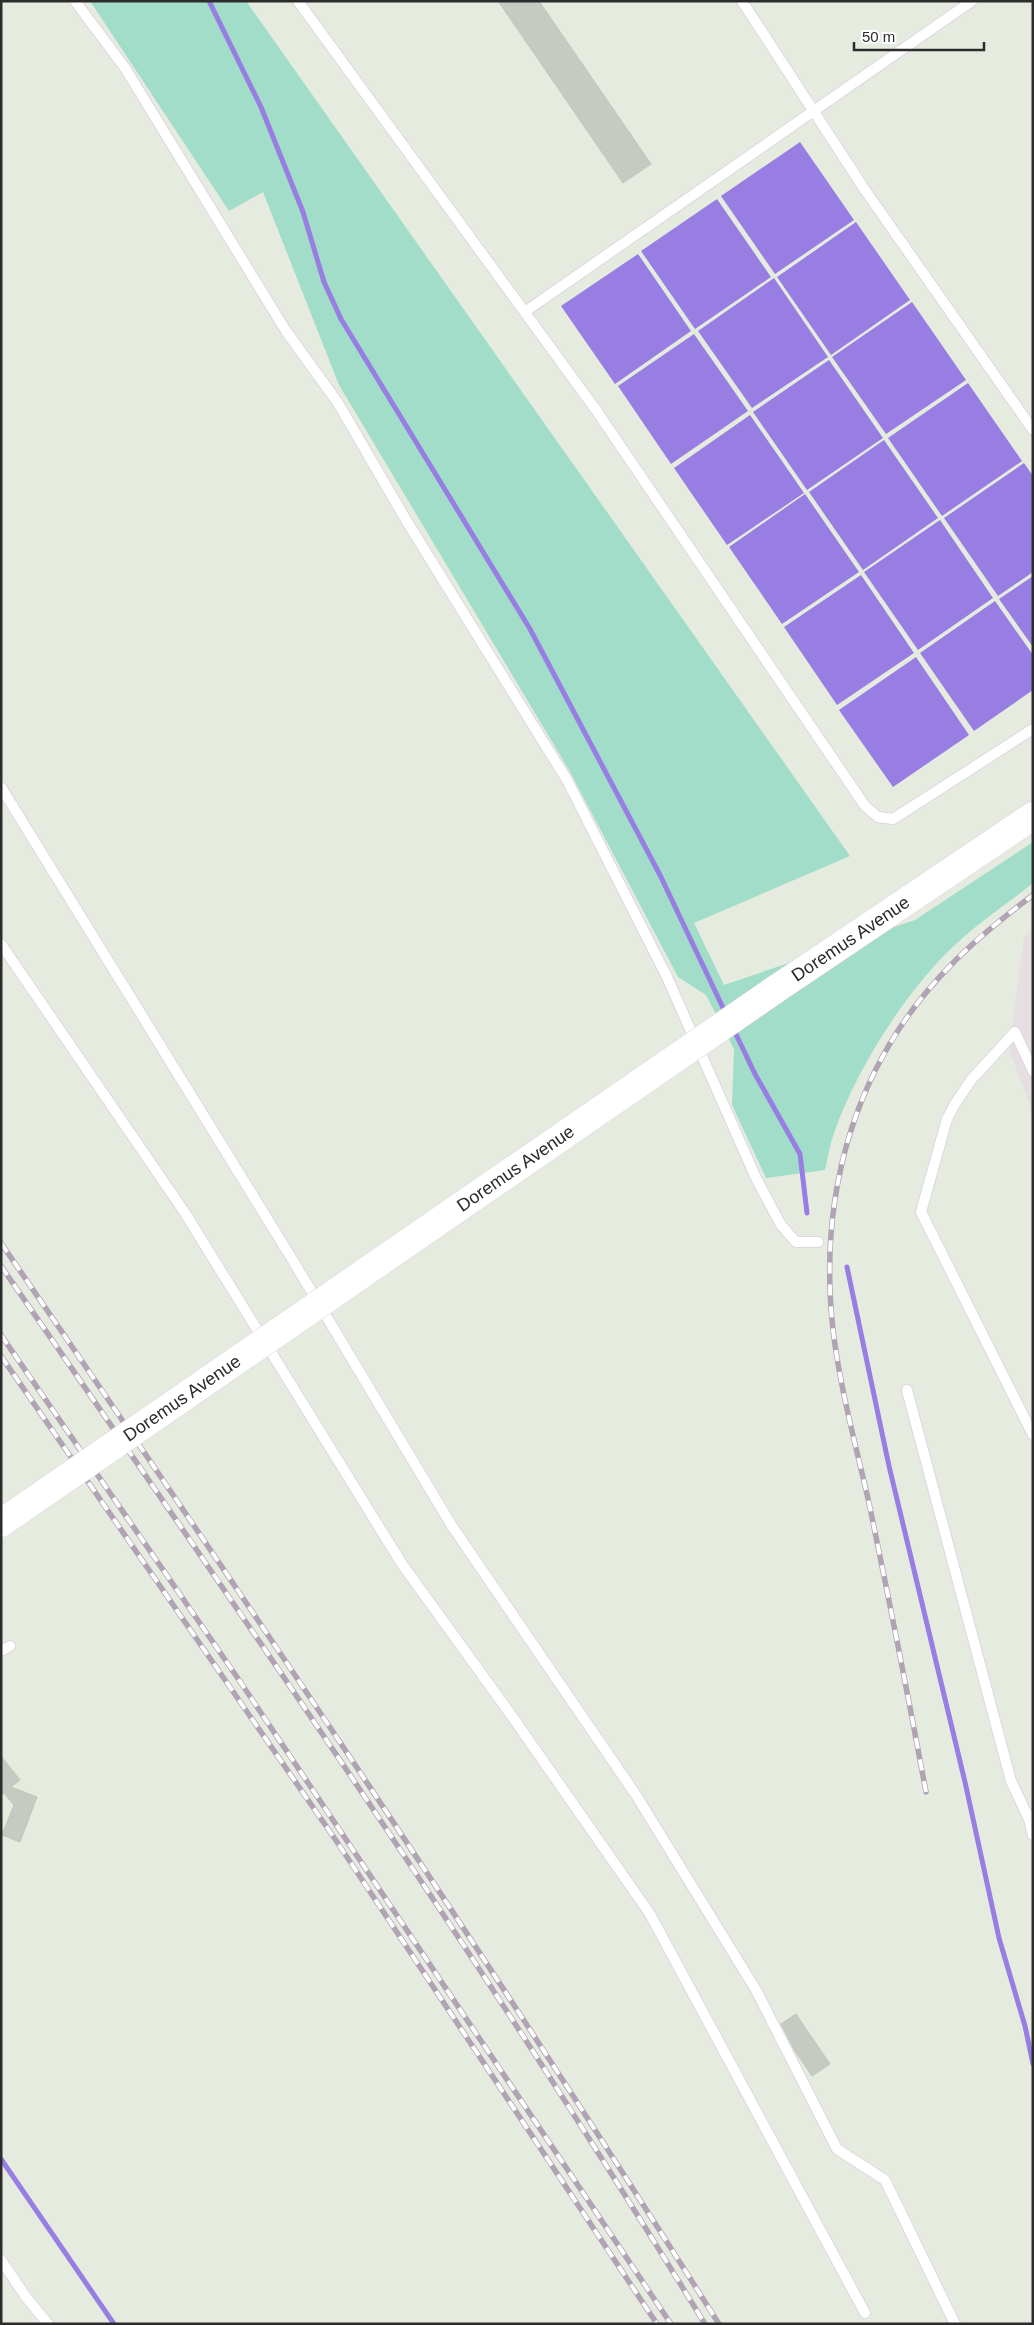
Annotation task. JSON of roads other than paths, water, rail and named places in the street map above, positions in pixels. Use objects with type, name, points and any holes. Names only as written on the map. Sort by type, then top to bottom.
[{"type":"main road","name":"Doremus Avenue","points":[[1,1523],[776,989],[1033,816]]},
{"type":"lane","points":[[75,1],[125,68],[286,332],[338,403],[406,520],[567,780],[666,977],[756,1178],[780,1225],[796,1242],[818,1242]]},
{"type":"lane","points":[[298,1],[526,311],[596,410],[865,806],[878,817],[893,819],[1033,729]]},
{"type":"lane","points":[[742,1],[865,190],[1033,430]]},
{"type":"lane","points":[[526,311],[815,112],[972,1]]},
{"type":"lane","points":[[1,787],[287,1251],[452,1526],[641,1803],[756,1990],[837,2149],[885,2180],[956,2324]]},
{"type":"lane","points":[[1,944],[185,1213],[402,1564],[509,1712],[650,1914],[865,2313]]},
{"type":"lane","points":[[1033,1071],[1015,1032],[971,1080],[947,1119],[921,1212],[1033,1435]]},
{"type":"lane","points":[[907,1390],[1011,1781],[1031,1818],[1033,1835]]},
{"type":"lane","points":[[1,2260],[26,2297],[48,2324]]},
{"type":"waterway","points":[[209,1],[261,107],[303,212],[324,282],[341,319],[530,629],[660,875],[726,1014]]},
{"type":"waterway","points":[[733,1028],[755,1074],[800,1154],[807,1213]]},
{"type":"waterway","points":[[847,1267],[889,1466],[965,1782],[999,1938],[1025,2026],[1033,2064]]},
{"type":"waterway","points":[[1,2159],[114,2324]]},
{"type":"railway","points":[[926,1792],[869,1503],[836,1352],[830,1280],[831,1230],[838,1181],[850,1134],[867,1088],[890,1044],[917,1003],[951,965],[970,946],[1033,895]]},
{"type":"railway","points":[[1,1243],[184,1511],[455,1915],[719,2324]]},
{"type":"railway","points":[[1,1266],[182,1528],[449,1923],[536,2055],[705,2324]]},
{"type":"railway","points":[[1,1335],[237,1677],[671,2324]]},
{"type":"railway","points":[[1,1356],[335,1839],[657,2324]]}]
